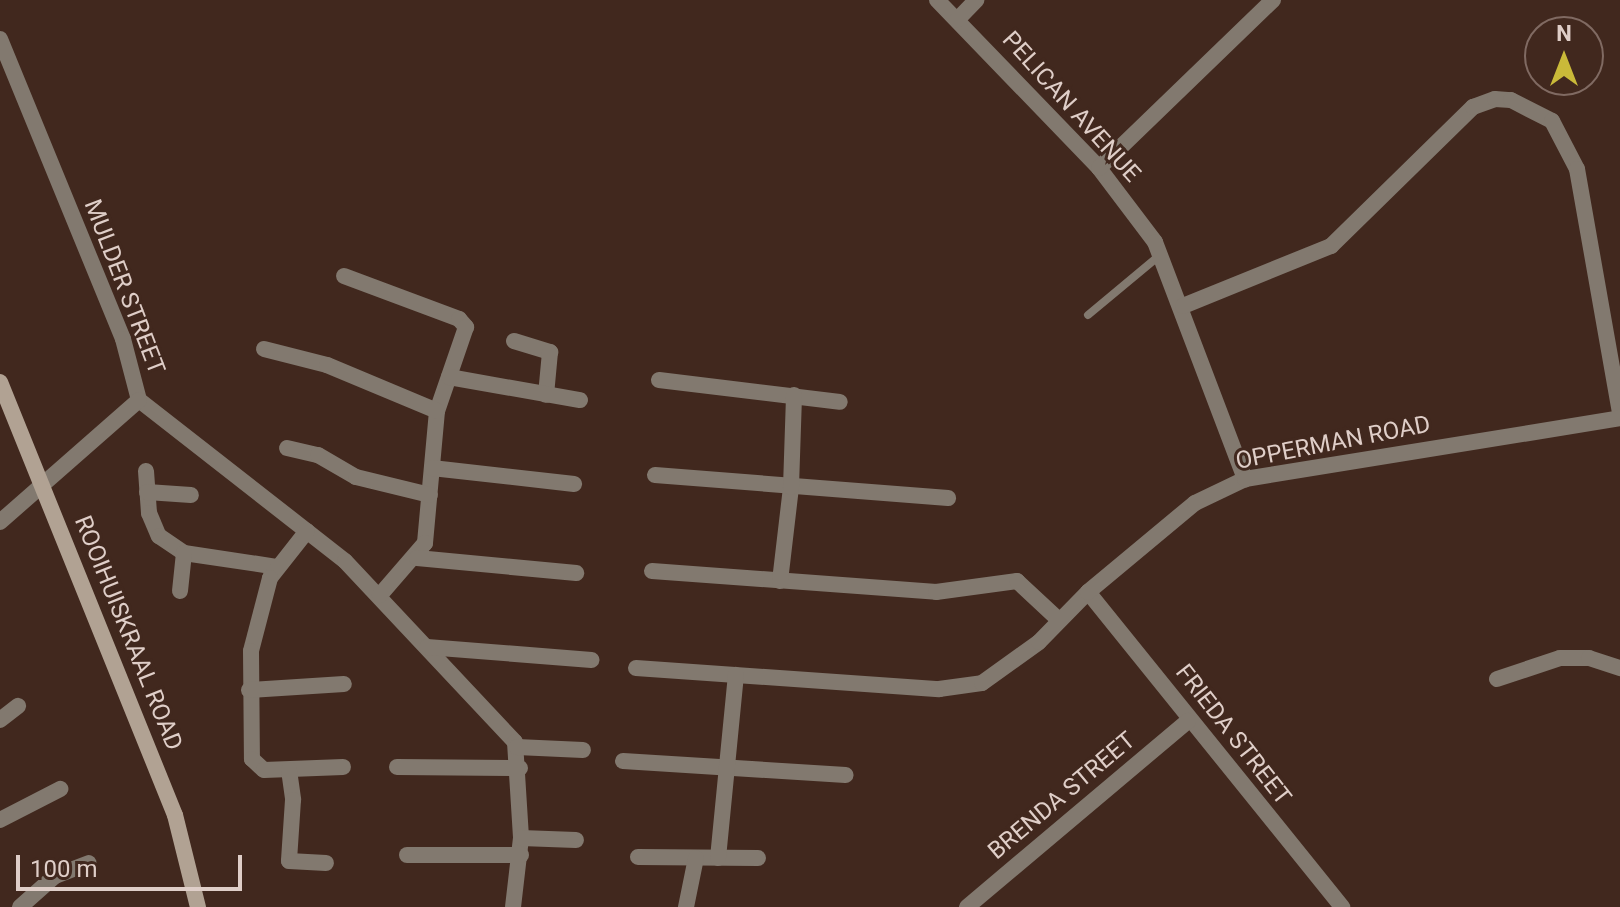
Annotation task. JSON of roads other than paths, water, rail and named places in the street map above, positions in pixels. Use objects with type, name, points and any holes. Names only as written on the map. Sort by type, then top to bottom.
[{"type":"main road","name":"ROOIHUISKRAAL ROAD","points":[[0,382],[40,485],[84,580],[175,815],[198,907]]},
{"type":"street","name":"PELICAN AVENUE","points":[[937,0],[1099,168],[1160,255],[1183,306],[1245,479]]},
{"type":"street","points":[[957,20],[976,0]]},
{"type":"street","points":[[1099,168],[1273,0]]},
{"type":"street","name":"MULDER STREET","points":[[0,39],[123,339],[139,400],[307,531],[380,595],[517,747]]},
{"type":"street","points":[[1183,306],[1331,246],[1473,107],[1495,99],[1511,100],[1552,121],[1577,169],[1620,416]]},
{"type":"street","points":[[344,276],[464,322],[466,332],[437,411],[425,543],[417,558],[380,595]]},
{"type":"street","points":[[514,341],[550,352],[546,395]]},
{"type":"street","points":[[264,349],[327,365],[437,411]]},
{"type":"street","points":[[449,377],[580,400]]},
{"type":"street","points":[[659,380],[840,402]]},
{"type":"street","points":[[780,581],[791,487],[794,395]]},
{"type":"street","points":[[0,522],[139,400]]},
{"type":"street","name":"OPPERMAN ROAD","points":[[636,668],[939,689],[969,686],[999,675],[1088,592],[1195,503],[1245,479],[1620,416]]},
{"type":"street","points":[[287,448],[318,455],[356,477],[430,495]]},
{"type":"street","points":[[432,468],[574,484]]},
{"type":"street","points":[[146,471],[154,530],[184,553],[278,567]]},
{"type":"street","points":[[655,475],[948,498]]},
{"type":"street","points":[[147,492],[191,495]]},
{"type":"street","points":[[307,531],[278,567],[251,651],[249,690],[255,764],[289,770],[343,767]]},
{"type":"street","points":[[180,591],[184,553]]},
{"type":"street","points":[[417,558],[576,573]]},
{"type":"street","points":[[652,571],[936,592],[1017,581],[1059,620]]},
{"type":"street","name":"FRIEDA STREET","points":[[1088,592],[1188,721],[1342,907]]},
{"type":"street","points":[[427,647],[591,660]]},
{"type":"street","points":[[1497,679],[1560,658],[1589,658],[1620,668]]},
{"type":"street","points":[[718,858],[736,675]]},
{"type":"street","points":[[249,690],[344,684]]},
{"type":"street","points":[[0,720],[18,706]]},
{"type":"street","name":"BRENDA STREET","points":[[967,907],[1188,721]]},
{"type":"street","points":[[513,907],[521,846],[517,747],[583,750]]},
{"type":"street","points":[[623,761],[728,765],[846,775]]},
{"type":"street","points":[[397,767],[520,768]]},
{"type":"street","points":[[289,770],[293,800],[289,861],[326,863]]},
{"type":"street","points":[[0,820],[60,789]]},
{"type":"street","points":[[407,855],[576,840]]},
{"type":"street","points":[[638,857],[758,858]]},
{"type":"street","points":[[686,907],[696,858]]},
{"type":"street","points":[[20,907],[55,876],[89,863]]},
{"type":"lane","points":[[1088,315],[1160,255]]}]
